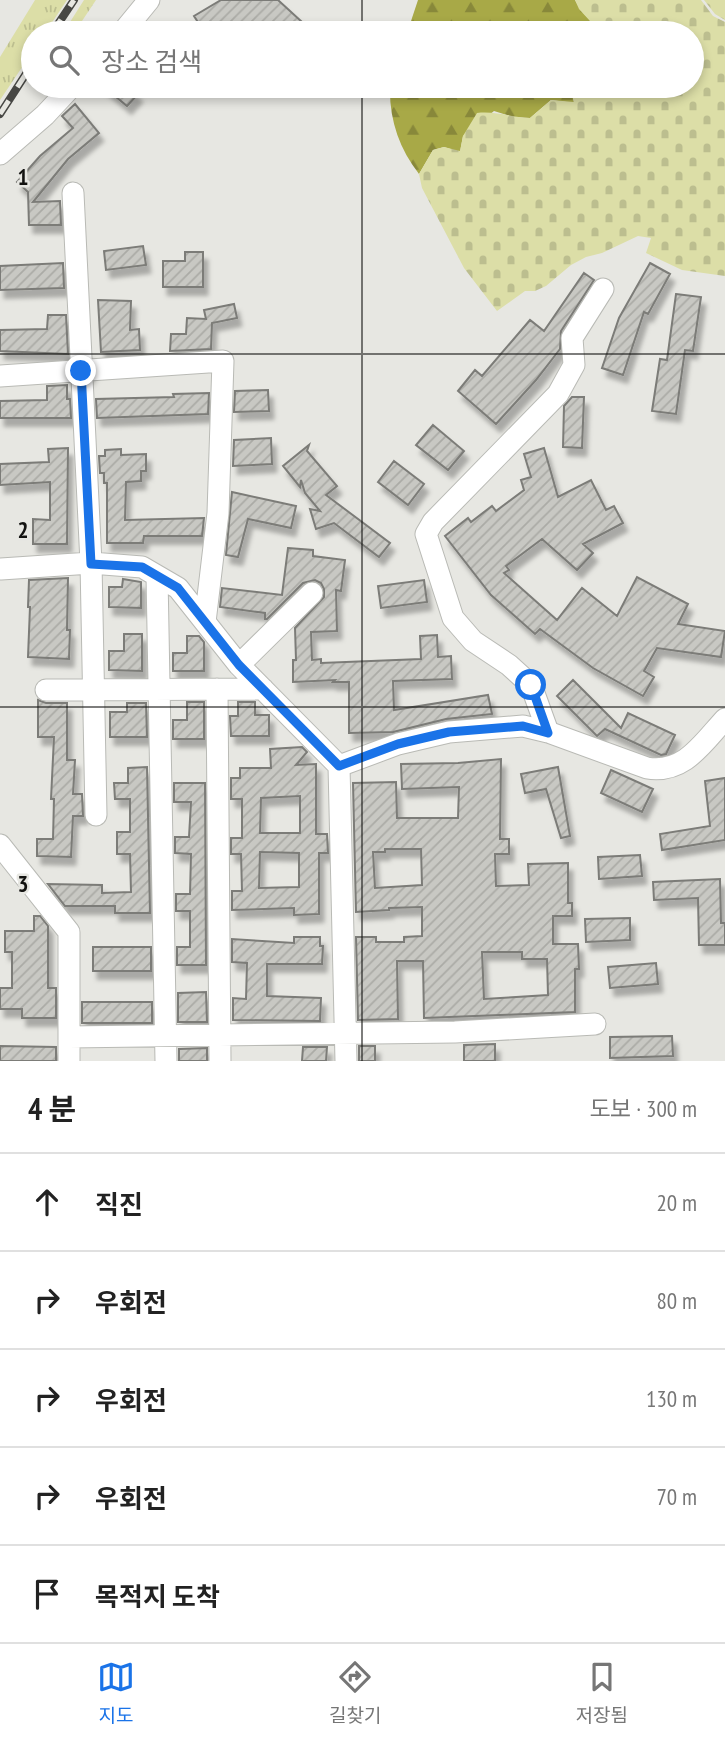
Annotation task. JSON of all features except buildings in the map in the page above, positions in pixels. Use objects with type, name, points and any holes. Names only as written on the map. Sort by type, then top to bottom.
[{"type":"street","points":[[132,21],[149,0]]},
{"type":"street","points":[[0,155],[61,98]]},
{"type":"street","points":[[73,193],[91,564],[96,814]]},
{"type":"street","points":[[548,733],[531,685],[509,665],[473,641],[453,618],[426,534],[433,522],[558,394],[574,365],[572,338],[603,289]]},
{"type":"street","points":[[0,376],[223,361],[218,513],[205,622]]},
{"type":"street","points":[[0,584],[0,567],[91,564],[142,567],[178,588],[239,665],[339,766],[346,1061]]},
{"type":"street","points":[[157,576],[166,1061]]},
{"type":"street","points":[[239,665],[312,593]]},
{"type":"street","points":[[217,689],[220,1061]]},
{"type":"street","points":[[46,690],[263,689]]},
{"type":"street","points":[[339,766],[398,744],[449,732],[523,726],[660,771],[679,766],[725,719]]},
{"type":"street","points":[[0,845],[69,932],[69,1061]]},
{"type":"street","points":[[69,1037],[455,1032],[595,1024]]},
{"type":"green space","points":[[35,0],[67,0],[53,21],[22,21]]},
{"type":"green space","points":[[84,0],[96,0],[82,21],[71,21]]},
{"type":"green space","points":[[418,0],[575,0],[590,21],[411,21]]},
{"type":"green space","points":[[575,0],[701,0],[713,16],[725,22],[725,276],[682,270],[646,253],[651,238],[638,236],[602,253],[586,257],[571,265],[546,286],[535,291],[525,291],[497,311],[464,268],[422,188],[419,174],[433,150],[444,147],[460,151],[463,136],[477,113],[530,118],[551,100],[574,102],[573,98],[704,98],[704,21],[590,21]]},
{"type":"green space","points":[[704,0],[725,0],[725,20],[715,14]]},
{"type":"green space","points":[[21,23],[21,69],[0,100],[0,57]]},
{"type":"green space","points":[[390,98],[573,98],[574,103],[551,100],[530,118],[513,117],[494,111],[463,136],[460,152],[444,147],[433,150],[419,174],[406,154],[391,110]]},
{"type":"railway","points":[[60,21],[74,0]]},
{"type":"railway","points":[[0,114],[21,82]]},
{"type":"route","points":[[81,371],[91,564],[142,567],[178,588],[239,665],[339,766],[398,744],[449,732],[523,726],[548,733],[531,685]]}]
